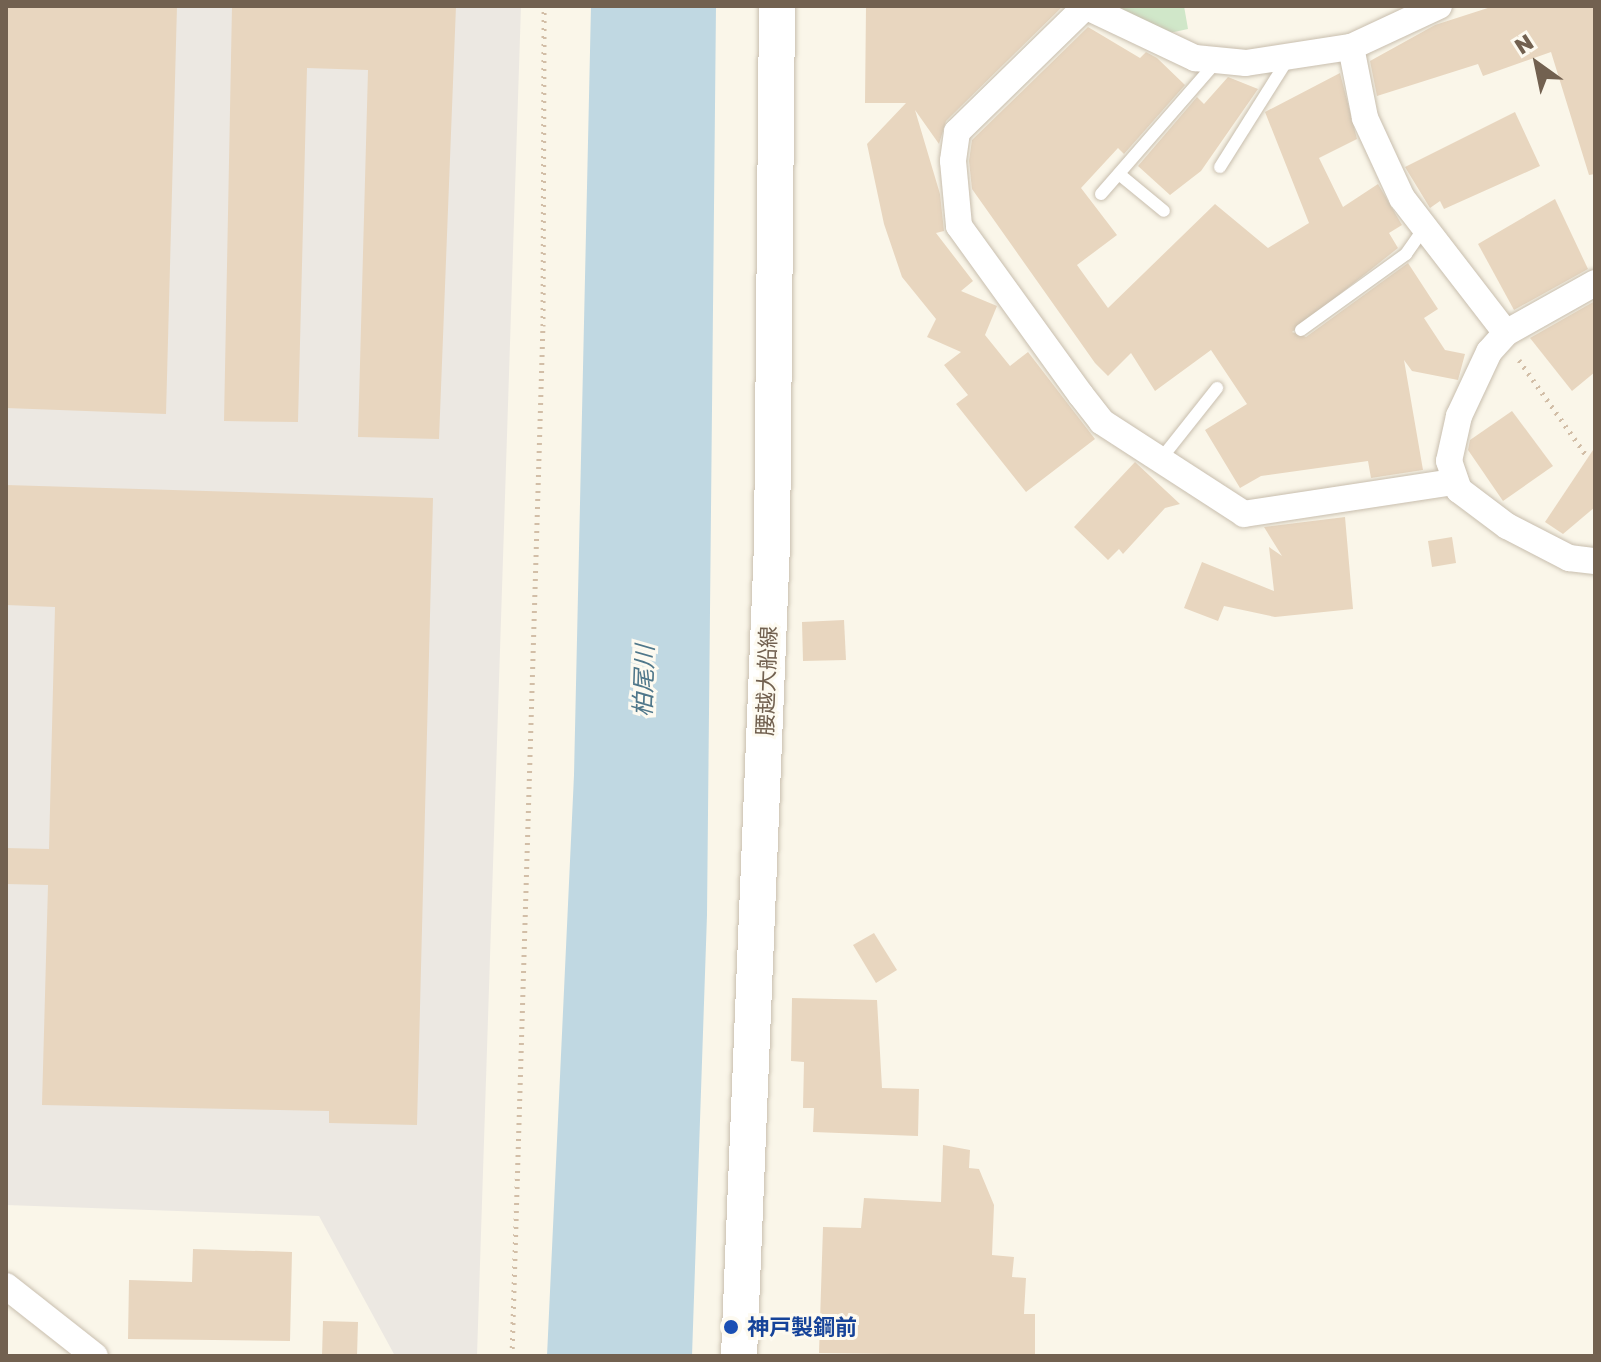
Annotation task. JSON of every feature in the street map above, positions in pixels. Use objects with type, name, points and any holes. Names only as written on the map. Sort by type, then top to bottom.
[{"type":"main road","name":"腰越大船線","points":[[739,1356],[772,546],[777,6]]},
{"type":"street","points":[[1439,6],[1351,47],[1288,59],[1217,61],[1086,6],[957,132],[959,226],[1102,422],[1244,514],[1453,482]]},
{"type":"street","points":[[1351,47],[1365,118],[1423,230],[1504,335]]},
{"type":"street","points":[[1595,283],[1504,335],[1459,416],[1449,461],[1453,482],[1507,526],[1569,558],[1595,561]]},
{"type":"street","points":[[6,1286],[95,1356]]},
{"type":"lane","points":[[1220,167],[1288,59]]},
{"type":"lane","points":[[1101,194],[1217,61]]},
{"type":"lane","points":[[1119,174],[1164,211]]},
{"type":"lane","points":[[1301,330],[1406,254],[1423,230]]},
{"type":"lane","points":[[1160,460],[1217,388]]},
{"type":"path","points":[[512,1356],[543,326],[544,6]]},
{"type":"path","points":[[1504,335],[1586,455]]},
{"type":"shaded area","points":[[6,6],[521,6],[477,1356],[395,1356],[319,1216],[6,1205]]},
{"type":"green space","points":[[1110,6],[1184,6],[1188,29],[1165,34]]},
{"type":"water","name":"柏尾川","points":[[591,6],[716,6],[707,915],[692,1356],[547,1356],[574,775]]},
{"type":"building","points":[[6,6],[177,6],[166,414],[6,408]]},
{"type":"building","points":[[232,6],[456,6],[439,439],[358,437],[368,70],[307,68],[298,422],[224,421]]},
{"type":"building","points":[[866,6],[1063,6],[946,121],[939,144],[915,110],[940,194],[944,231],[936,233],[973,281],[961,291],[997,306],[985,335],[1010,366],[1028,352],[1095,439],[1026,492],[956,404],[968,395],[944,365],[961,352],[927,337],[936,319],[902,277],[884,224],[867,144],[906,103],[865,103]]},
{"type":"building","points":[[1494,6],[1595,6],[1595,174],[1589,175],[1551,52],[1483,76],[1478,64],[1377,96],[1370,61],[1435,25]]},
{"type":"building","points":[[1088,27],[1140,58],[1146,52],[1157,58],[1185,85],[1124,154],[1118,148],[1081,188],[1117,235],[1077,265],[1108,308],[1215,204],[1268,248],[1309,223],[1265,112],[1340,73],[1357,139],[1319,158],[1343,207],[1378,184],[1402,225],[1389,233],[1398,248],[1292,332],[1306,337],[1408,263],[1438,309],[1424,318],[1445,350],[1465,354],[1458,380],[1412,371],[1404,360],[1423,470],[1371,478],[1368,461],[1261,476],[1240,488],[1205,430],[1247,404],[1211,350],[1155,391],[1131,353],[1108,376],[1095,363],[972,189],[969,161],[972,140]]},
{"type":"building","points":[[1228,77],[1258,89],[1201,171],[1170,195],[1138,166],[1197,97],[1204,104]]},
{"type":"building","points":[[1515,112],[1540,166],[1444,209],[1440,201],[1430,208],[1405,167]]},
{"type":"building","points":[[1555,199],[1588,269],[1514,310],[1478,244]]},
{"type":"building","points":[[1595,301],[1595,372],[1572,391],[1530,338]]},
{"type":"building","points":[[1512,411],[1553,466],[1503,501],[1468,450],[1470,440]]},
{"type":"building","points":[[1595,447],[1595,507],[1563,534],[1545,522]]},
{"type":"building","points":[[1135,462],[1180,504],[1165,508],[1123,554],[1119,549],[1108,560],[1074,527]]},
{"type":"building","points":[[6,485],[433,498],[417,1125],[329,1123],[329,1111],[42,1105],[48,885],[6,884],[6,848],[49,849],[55,607],[6,605]]},
{"type":"building","points":[[1345,517],[1353,609],[1275,617],[1224,606],[1218,621],[1184,608],[1202,562],[1274,591],[1269,547],[1282,556],[1264,527]]},
{"type":"building","points":[[1452,537],[1456,563],[1432,567],[1428,541]]},
{"type":"building","points":[[844,620],[846,660],[803,661],[802,622]]},
{"type":"building","points":[[874,933],[897,970],[876,983],[853,945]]},
{"type":"building","points":[[792,998],[877,1000],[882,1088],[919,1089],[918,1136],[813,1132],[814,1108],[803,1108],[804,1062],[791,1061]]},
{"type":"building","points":[[943,1145],[970,1150],[969,1168],[979,1169],[994,1205],[992,1255],[1014,1257],[1012,1277],[1026,1278],[1024,1314],[1035,1314],[1035,1356],[819,1353],[823,1227],[861,1228],[864,1198],[941,1202]]},
{"type":"building","points":[[193,1249],[292,1252],[290,1341],[128,1339],[129,1280],[192,1282]]},
{"type":"building","points":[[323,1321],[358,1322],[357,1356],[322,1356]]},
{"type":"place","name":"神戸製鋼前","points":[[731,1327]]}]
